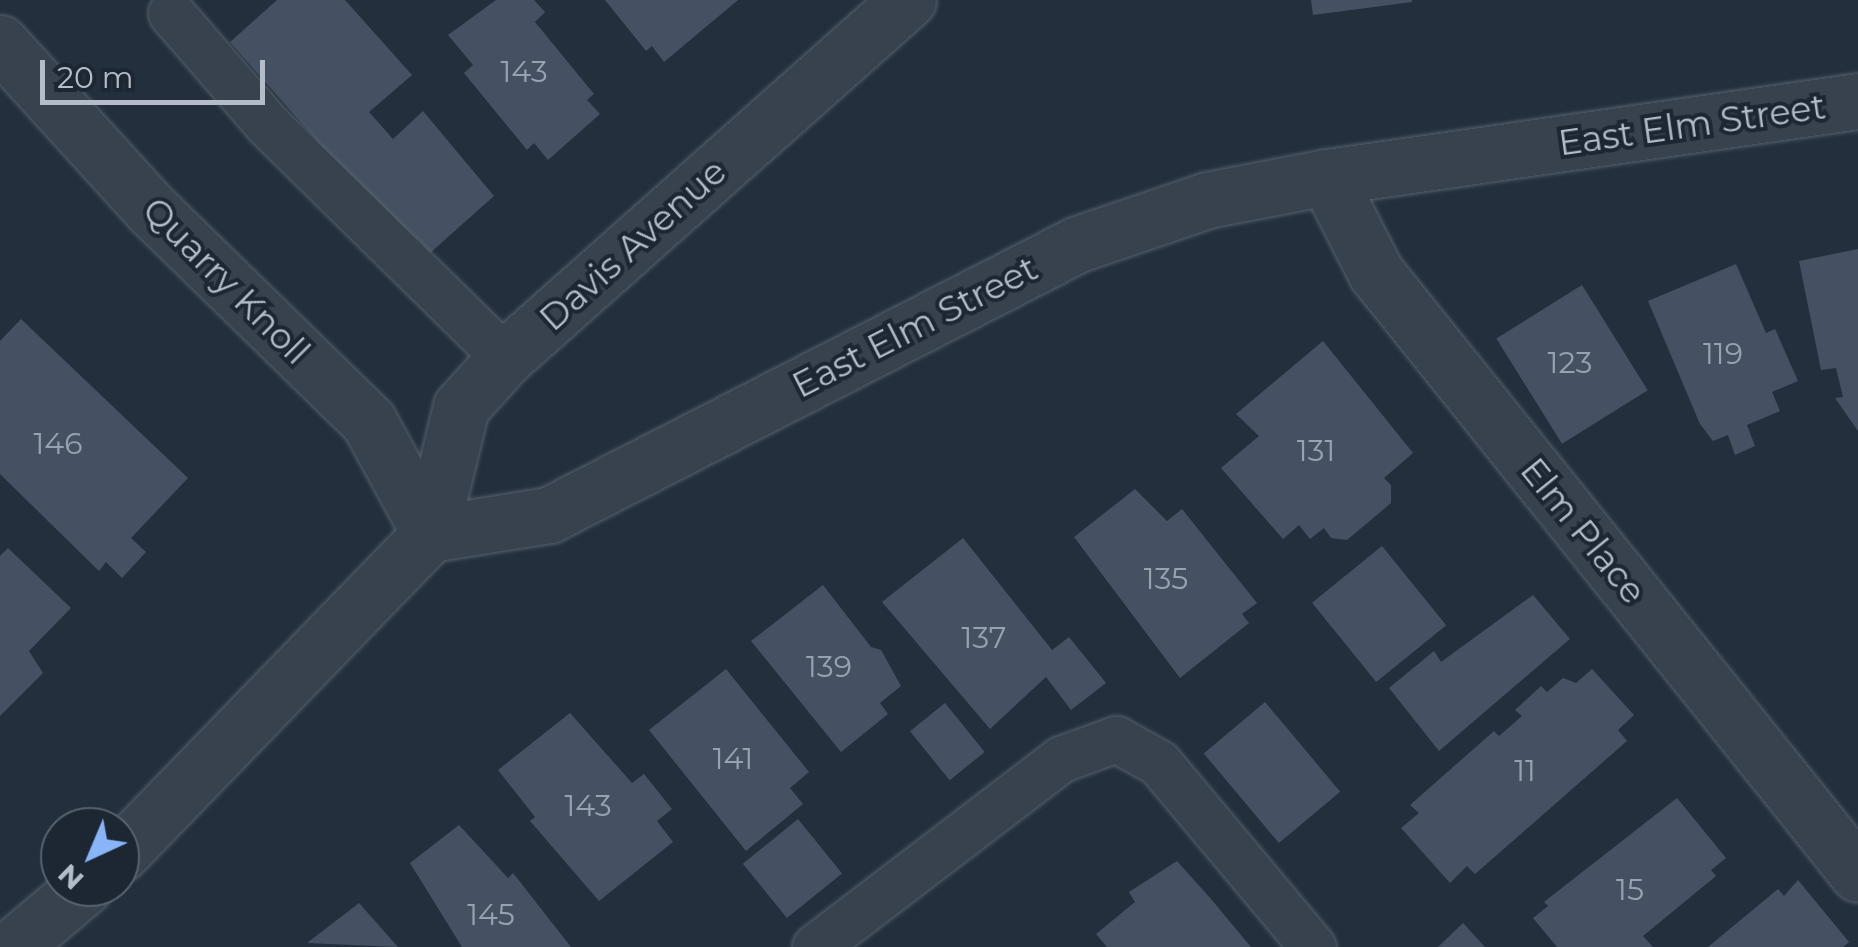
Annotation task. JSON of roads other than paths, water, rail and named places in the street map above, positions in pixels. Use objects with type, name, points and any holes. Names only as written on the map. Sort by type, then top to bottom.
[{"type":"street","name":"Davis Avenue","points":[[430,534],[461,408],[506,358],[908,0]]},
{"type":"street","name":"Quarry Knoll","points":[[0,43],[152,210],[369,422],[430,534]]},
{"type":"street","name":"East Elm Street","points":[[430,534],[549,515],[1078,244],[1207,200],[1327,177],[1858,100]]},
{"type":"street","name":"Elm Place","points":[[1327,177],[1376,273],[1858,874]]},
{"type":"street","points":[[140,833],[430,534]]},
{"type":"street","points":[[13,947],[60,907]]},
{"type":"lane","points":[[171,12],[267,124],[506,358]]},
{"type":"lane","points":[[815,947],[1061,759],[1116,739],[1158,763],[1312,947]]}]
